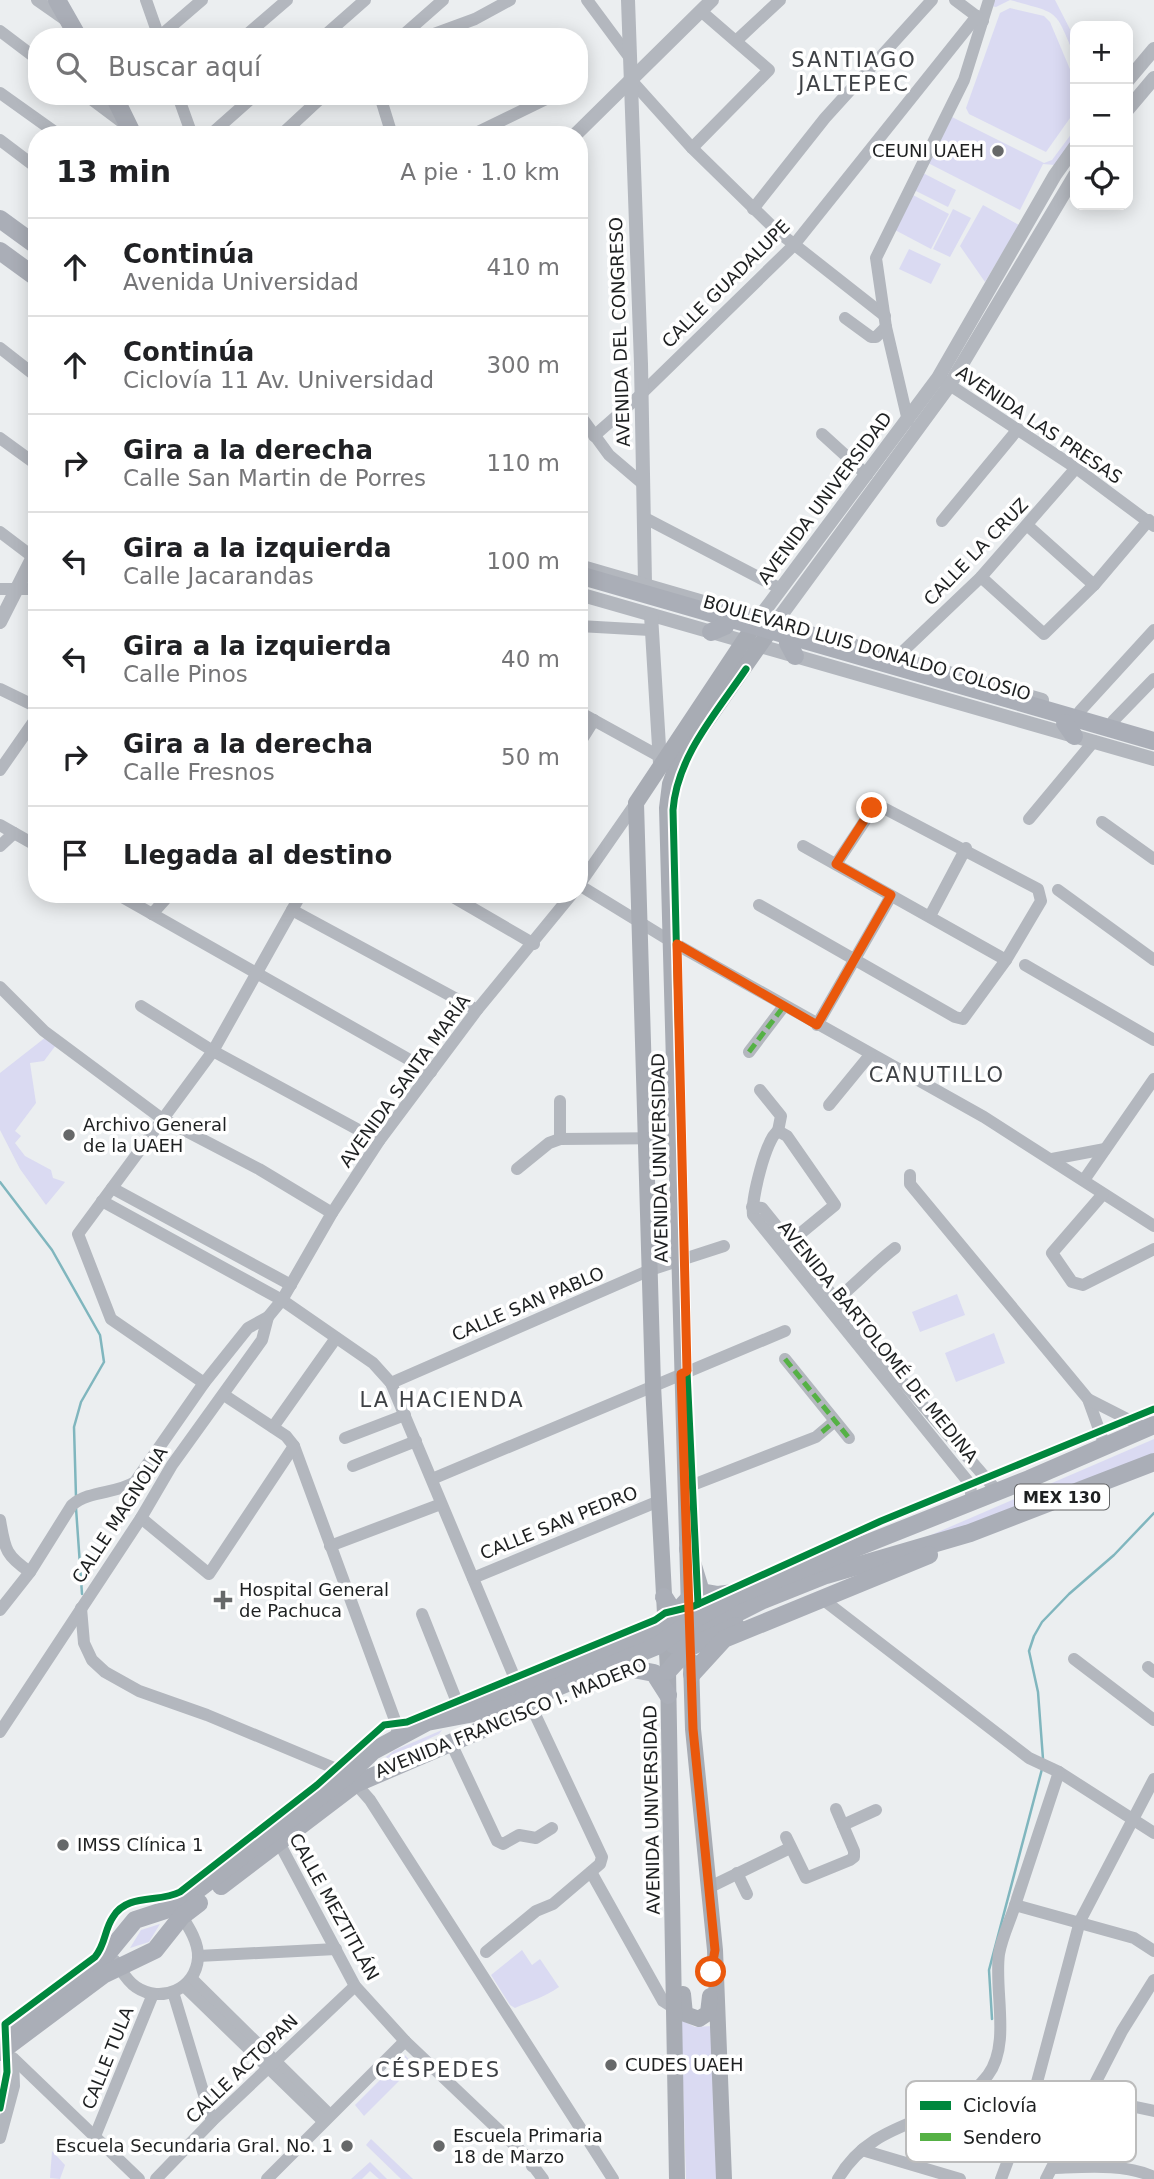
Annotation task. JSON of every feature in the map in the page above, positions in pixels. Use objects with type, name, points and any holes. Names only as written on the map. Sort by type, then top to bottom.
[{"type":"main road","points":[[57,0],[73,28]]},
{"type":"main road","points":[[118,105],[129,126]]},
{"type":"main road","points":[[0,219],[28,239]]},
{"type":"main road","points":[[0,251],[28,271]]},
{"type":"main road","points":[[588,578],[1154,748]]},
{"type":"main road","points":[[588,589],[1034,710]]},
{"type":"main road","points":[[711,632],[723,629],[727,621],[719,604]]},
{"type":"main road","name":"AVENIDA UNIVERSIDAD","points":[[664,1597],[653,1385],[637,921],[636,803],[659,759],[759,618]]},
{"type":"main road","name":"AVENIDA UNIVERSIDAD","points":[[689,1598],[667,808],[670,783],[678,761],[776,622]]},
{"type":"main road","points":[[795,656],[789,648],[790,638],[804,630]]},
{"type":"main road","points":[[1072,722],[1154,741]]},
{"type":"main road","points":[[648,1182],[677,1182]]},
{"type":"main road","name":"MEX 130","points":[[677,1634],[745,1592],[972,1502],[1150,1427]]},
{"type":"main road","name":"MEX 130","points":[[677,1634],[785,1591],[970,1533],[1154,1462]]},
{"type":"main road","points":[[874,1561],[920,1534],[989,1506],[1028,1479]]},
{"type":"main road","points":[[692,1674],[724,1639],[948,1548],[970,1533]]},
{"type":"main road","points":[[688,1549],[701,1592],[718,1595],[745,1592]]},
{"type":"main road","points":[[664,1597],[674,1604],[689,1598]]},
{"type":"main road","points":[[664,1597],[692,1674],[693,1729],[715,1950],[724,2179]]},
{"type":"main road","points":[[668,1681],[677,1634],[689,1598]]},
{"type":"main road","points":[[427,1722],[516,1681],[677,1634]]},
{"type":"main road","name":"AVENIDA FRANCISCO I. MADERO","points":[[351,1779],[422,1758],[531,1708],[633,1669],[677,1634]]},
{"type":"main road","name":"AVENIDA FRANCISCO I. MADERO","points":[[114,1960],[155,1950],[178,1911],[351,1779],[371,1752],[398,1736],[427,1722],[481,1712],[531,1698],[657,1646],[677,1634]]},
{"type":"main road","points":[[633,1669],[654,1673],[668,1681]]},
{"type":"main road","points":[[668,1681],[678,1671],[692,1674]]},
{"type":"main road","name":"AVENIDA UNIVERSIDAD","points":[[668,1681],[674,1912],[676,2179]]},
{"type":"main road","points":[[393,1765],[481,1712]]},
{"type":"main road","name":"AVENIDA FRANCISCO I. MADERO","points":[[8,2043],[114,1960],[135,1920],[178,1911]]},
{"type":"main road","points":[[674,1912],[681,1931],[683,2004],[690,2018],[705,2017],[708,2013],[715,1950]]},
{"type":"street","points":[[37,0],[72,28]]},
{"type":"street","points":[[146,0],[156,28]]},
{"type":"street","points":[[169,28],[202,0]]},
{"type":"street","points":[[254,28],[287,0]]},
{"type":"street","points":[[333,28],[365,0]]},
{"type":"street","points":[[411,28],[443,0]]},
{"type":"street","points":[[450,28],[475,19],[510,0]]},
{"type":"street","points":[[587,0],[630,58]]},
{"type":"street","name":"AVENIDA DEL CONGRESO","points":[[628,0],[642,391],[645,584]]},
{"type":"street","points":[[584,126],[712,0]]},
{"type":"street","points":[[736,41],[780,0]]},
{"type":"street","points":[[753,209],[825,118],[932,0]]},
{"type":"street","points":[[955,0],[980,19]]},
{"type":"street","points":[[908,421],[885,322],[876,258],[964,80],[980,19],[989,0]]},
{"type":"street","points":[[692,148],[769,70],[702,12]]},
{"type":"street","name":"CALLE GUADALUPE","points":[[594,436],[793,246],[980,19]]},
{"type":"street","points":[[0,31],[28,52]]},
{"type":"street","points":[[1133,74],[1154,49]]},
{"type":"street","points":[[1133,103],[1154,78]]},
{"type":"street","points":[[631,79],[692,148],[753,209],[885,322]]},
{"type":"street","points":[[0,93],[46,126]]},
{"type":"street","points":[[98,105],[124,126]]},
{"type":"street","points":[[181,105],[189,126]]},
{"type":"street","points":[[220,126],[244,105]]},
{"type":"street","points":[[291,126],[313,105]]},
{"type":"street","points":[[387,105],[391,126]]},
{"type":"street","points":[[490,126],[534,105]]},
{"type":"street","points":[[0,140],[28,160]]},
{"type":"street","name":"AVENIDA UNIVERSIDAD","points":[[759,618],[908,421],[944,382],[1055,176],[1070,154]]},
{"type":"street","name":"AVENIDA UNIVERSIDAD","points":[[776,622],[944,382],[1070,184]]},
{"type":"street","points":[[845,318],[871,337],[876,337],[885,322]]},
{"type":"street","points":[[0,348],[28,370]]},
{"type":"street","name":"AVENIDA LAS PRESAS","points":[[944,382],[1076,468],[1152,523]]},
{"type":"street","points":[[588,427],[609,455],[643,484]]},
{"type":"street","points":[[942,521],[1018,429]]},
{"type":"street","points":[[822,434],[867,475]]},
{"type":"street","points":[[0,438],[28,458]]},
{"type":"street","name":"CALLE LA CRUZ","points":[[898,656],[981,578],[1076,468]]},
{"type":"street","points":[[645,518],[781,589]]},
{"type":"street","points":[[981,578],[1044,634],[1152,523]]},
{"type":"street","points":[[1028,526],[1094,585]]},
{"type":"street","points":[[0,532],[28,549]]},
{"type":"street","points":[[0,621],[28,567]]},
{"type":"street","name":"BOULEVARD LUIS DONALDO COLOSIO","points":[[588,568],[898,656],[1072,722],[1094,741],[1154,759]]},
{"type":"street","points":[[0,589],[28,588]]},
{"type":"street","name":"BOULEVARD LUIS DONALDO COLOSIO","points":[[588,598],[650,622],[711,632],[795,656],[1072,722],[1113,721],[1154,733]]},
{"type":"street","points":[[588,625],[650,622],[659,759]]},
{"type":"street","points":[[1072,722],[1154,630]]},
{"type":"street","points":[[1113,721],[1154,679]]},
{"type":"street","points":[[0,689],[28,703]]},
{"type":"street","points":[[588,717],[659,759]]},
{"type":"street","points":[[588,730],[594,720]]},
{"type":"street","points":[[0,770],[28,730]]},
{"type":"street","points":[[1029,819],[1094,741]]},
{"type":"street","points":[[588,872],[636,803]]},
{"type":"street","points":[[759,905],[963,1019],[1006,960],[1041,901],[1042,894],[1038,889],[966,848],[876,804],[836,864]]},
{"type":"street","points":[[1102,822],[1154,859]]},
{"type":"street","points":[[0,825],[28,840]]},
{"type":"street","points":[[0,846],[14,833]]},
{"type":"street","points":[[803,846],[1006,960]]},
{"type":"street","points":[[930,916],[966,848]]},
{"type":"street","points":[[1058,890],[1154,960]]},
{"type":"street","points":[[588,891],[672,942],[952,1099],[1052,1159],[1154,1226]]},
{"type":"street","points":[[817,1025],[891,895]]},
{"type":"street","points":[[133,903],[431,1072]]},
{"type":"street","points":[[152,914],[162,903]]},
{"type":"street","points":[[204,1383],[111,1319],[78,1234],[213,1051],[296,903]]},
{"type":"street","points":[[464,903],[534,944]]},
{"type":"street","name":"AVENIDA SANTA MARÍA","points":[[268,1317],[282,1300],[332,1213],[379,1141],[477,1010],[565,903]]},
{"type":"street","points":[[292,910],[477,1010]]},
{"type":"street","points":[[1025,965],[1154,1040]]},
{"type":"street","points":[[0,987],[34,1023],[161,1118],[259,1169],[332,1213]]},
{"type":"street","points":[[141,1006],[213,1051],[379,1141]]},
{"type":"street","points":[[749,1052],[785,1006]]},
{"type":"street","points":[[829,1105],[870,1055]]},
{"type":"street","points":[[1084,1180],[1154,1079]]},
{"type":"street","points":[[752,1207],[771,1139],[778,1131],[781,1116],[760,1090]]},
{"type":"street","points":[[560,1101],[560,1139]]},
{"type":"street","name":"AVENIDA BARTOLOMÉ DE MEDINA","points":[[778,1131],[787,1136],[835,1205],[790,1242]]},
{"type":"street","points":[[517,1169],[549,1143],[560,1139],[676,1138]]},
{"type":"street","points":[[1052,1159],[1105,1149]]},
{"type":"street","points":[[910,1175],[910,1184],[1088,1399],[1105,1446]]},
{"type":"street","points":[[112,1188],[291,1285]]},
{"type":"street","points":[[1103,1194],[1052,1253],[1072,1282],[1083,1285],[1154,1249]]},
{"type":"street","points":[[102,1202],[282,1300],[373,1363],[391,1383],[516,1681]]},
{"type":"street","name":"AVENIDA BARTOLOMÉ DE MEDINA","points":[[972,1502],[970,1484],[895,1383],[836,1300],[762,1208],[752,1207],[753,1215],[895,1383],[997,1491]]},
{"type":"street","name":"CALLE SAN PABLO","points":[[391,1383],[650,1270],[724,1246]]},
{"type":"street","points":[[836,1300],[858,1283],[862,1274],[895,1248]]},
{"type":"street","points":[[0,1610],[30,1573],[77,1501],[126,1488],[135,1482],[204,1383],[248,1328],[268,1317]]},
{"type":"street","name":"CALLE MAGNOLIA","points":[[0,1732],[141,1518],[172,1465],[262,1340],[268,1317]]},
{"type":"street","points":[[432,1479],[785,1331]]},
{"type":"street","points":[[273,1427],[336,1338]]},
{"type":"street","points":[[785,1359],[849,1438]]},
{"type":"street","points":[[224,1395],[286,1436],[294,1446],[396,1723],[398,1736]]},
{"type":"street","points":[[1088,1399],[1150,1427]]},
{"type":"street","points":[[1097,1423],[1117,1414]]},
{"type":"street","points":[[345,1438],[405,1415]]},
{"type":"street","points":[[685,1488],[816,1437],[835,1421]]},
{"type":"street","points":[[353,1466],[416,1441]]},
{"type":"street","points":[[141,1518],[209,1574],[294,1446]]},
{"type":"street","name":"CALLE SAN PEDRO","points":[[473,1578],[659,1501]]},
{"type":"street","points":[[330,1546],[441,1504]]},
{"type":"street","points":[[0,1525],[9,1556],[30,1573]]},
{"type":"street","points":[[821,1598],[1030,1758],[1056,1771],[1154,1833]]},
{"type":"street","points":[[80,1608],[84,1643],[92,1660],[105,1672],[139,1690],[208,1715],[351,1779],[370,1800],[612,2179]]},
{"type":"street","points":[[422,1614],[459,1707]]},
{"type":"street","points":[[1074,1658],[1154,1720]]},
{"type":"street","points":[[486,1952],[536,1911],[553,1904],[600,1864],[601,1857],[531,1708]]},
{"type":"street","points":[[451,1743],[497,1842],[503,1844],[519,1835],[536,1838],[552,1828]]},
{"type":"street","points":[[981,2081],[995,2061],[999,2032],[1000,1953],[1056,1771]]},
{"type":"street","points":[[1037,2081],[1080,1922],[1154,1779]]},
{"type":"street","points":[[710,1887],[788,1842],[806,1878],[854,1857],[836,1809]]},
{"type":"street","points":[[843,1825],[876,1810]]},
{"type":"street","name":"CALLE MEZTITLÁN","points":[[275,1836],[355,1986],[405,2041],[525,2155],[543,2179]]},
{"type":"street","points":[[591,1872],[663,2001],[674,2008]]},
{"type":"street","points":[[737,1873],[747,1894]]},
{"type":"street","points":[[1015,1905],[1134,1938],[1154,1951]]},
{"type":"street","points":[[178,1911],[192,1934],[198,1956],[183,1986],[212,2120]]},
{"type":"street","points":[[198,1956],[336,1949]]},
{"type":"street","points":[[114,1960],[126,1979],[138,1989],[153,1994],[183,1986]]},
{"type":"street","points":[[1098,2081],[1122,2031],[1154,1980]]},
{"type":"street","points":[[183,1986],[326,2117]]},
{"type":"street","name":"CALLE ACTOPAN","points":[[156,2179],[212,2120],[355,1986]]},
{"type":"street","name":"CALLE TULA","points":[[95,2136],[153,1994]]},
{"type":"street","points":[[267,2179],[326,2117],[405,2041]]},
{"type":"street","points":[[8,2043],[139,2179]]},
{"type":"street","points":[[0,2138],[16,2077],[8,2043]]},
{"type":"street","points":[[1136,2108],[1154,2111]]},
{"type":"street","points":[[838,2179],[862,2150],[893,2127],[906,2122]]},
{"type":"street","points":[[862,2150],[960,2179]]},
{"type":"street","points":[[532,2166],[545,2155]]},
{"type":"street","points":[[1001,2179],[1007,2162]]},
{"type":"street","points":[[1049,2174],[1090,2167],[1130,2170],[1154,2177]]},
{"type":"shaded area","points":[[993,0],[1010,0],[996,7],[991,6]]},
{"type":"shaded area","points":[[1010,0],[1055,0],[1070,29],[1070,45],[1054,15]]},
{"type":"shaded area","points":[[1010,8],[1044,16],[1050,22],[1070,69],[1070,118],[1046,152],[969,114],[966,108],[1000,13]]},
{"type":"shaded area","points":[[952,117],[1044,163],[1052,160],[1070,136],[1070,145],[1055,165],[1043,164],[1020,210],[928,163]]},
{"type":"shaded area","points":[[923,173],[956,190],[948,207],[914,190]]},
{"type":"shaded area","points":[[913,195],[949,214],[931,249],[895,230]]},
{"type":"shaded area","points":[[983,205],[1019,225],[985,282],[960,246]]},
{"type":"shaded area","points":[[953,209],[971,218],[950,257],[933,249]]},
{"type":"shaded area","points":[[909,249],[941,264],[931,284],[899,269]]},
{"type":"shaded area","points":[[46,1037],[56,1045],[44,1061],[30,1063],[36,1103],[15,1131],[21,1136],[15,1143],[25,1156],[51,1170],[53,1178],[65,1182],[46,1205],[20,1169],[0,1130],[0,1073]]},
{"type":"shaded area","points":[[957,1294],[965,1315],[920,1332],[912,1312]]},
{"type":"shaded area","points":[[994,1333],[1005,1363],[956,1382],[945,1353]]},
{"type":"shaded area","points":[[1154,1439],[1154,1454],[926,1541],[924,1538]]},
{"type":"shaded area","points":[[442,1730],[439,1734],[379,1762],[395,1750]]},
{"type":"shaded area","points":[[160,1924],[149,1942],[130,1948],[141,1930]]},
{"type":"shaded area","points":[[522,1950],[532,1965],[540,1959],[559,1987],[515,2008],[510,2005],[491,1975]]},
{"type":"shaded area","points":[[681,2020],[695,2027],[713,2026],[720,2179],[686,2179]]},
{"type":"shaded area","points":[[405,2055],[414,2066],[364,2116],[355,2105]]},
{"type":"shaded area","points":[[371,2139],[413,2179],[401,2179],[366,2145]]},
{"type":"shaded area","points":[[52,2151],[65,2165],[60,2179],[50,2178]]},
{"type":"shaded area","points":[[370,2162],[387,2179],[379,2179],[370,2171],[362,2179],[351,2179]]},
{"type":"waterway","points":[[0,1182],[52,1250],[100,1335],[104,1362],[81,1402],[74,1427],[76,1497]]},
{"type":"waterway","points":[[76,1508],[82,1594]]},
{"type":"waterway","points":[[1043,1759],[1038,1692],[1029,1651],[1034,1636],[1042,1622],[1069,1594],[1114,1555],[1154,1513]]},
{"type":"waterway","points":[[992,2019],[989,1970],[1042,1769]]},
{"type":"marked path","points":[[749,1052],[784,1006]]},
{"type":"marked path","points":[[785,1359],[849,1438]]},
{"type":"marked path","points":[[822,1432],[835,1421]]},
{"type":"cycle path","points":[[698,1604],[687,1371],[673,810],[676,790],[690,753],[746,669]]},
{"type":"cycle path","points":[[0,2108],[7,2072],[5,2024],[95,1957],[110,1922],[119,1909],[135,1901],[180,1892],[317,1785],[384,1725],[407,1722],[655,1620],[665,1613],[694,1606],[881,1521],[1154,1409]]},
{"type":"place","name":"CEUNI UAEH","points":[[998,151]]},
{"type":"place","name":"Archivo General de la UAEH","points":[[69,1135]]},
{"type":"place","name":"Hospital General de Pachuca","points":[[223,1600]]},
{"type":"place","name":"IMSS Clínica 1","points":[[63,1845]]},
{"type":"place","name":"CUDES UAEH","points":[[611,2065]]},
{"type":"place","name":"Escuela Secundaria Gral. No. 1","points":[[347,2146]]},
{"type":"place","name":"Escuela Primaria 18 de Marzo","points":[[439,2146]]},
{"type":"district","name":"SANTIAGO JALTEPEC","points":[[854,72]]},
{"type":"district","name":"CANUTILLO","points":[[937,1075]]},
{"type":"district","name":"LA HACIENDA","points":[[442,1400]]},
{"type":"district","name":"CÉSPEDES","points":[[438,2070]]},
{"type":"route","points":[[711,1972],[715,1950],[691,1692],[681,1374],[687,1371],[677,944],[817,1025],[891,895],[836,864],[872,808]]}]
